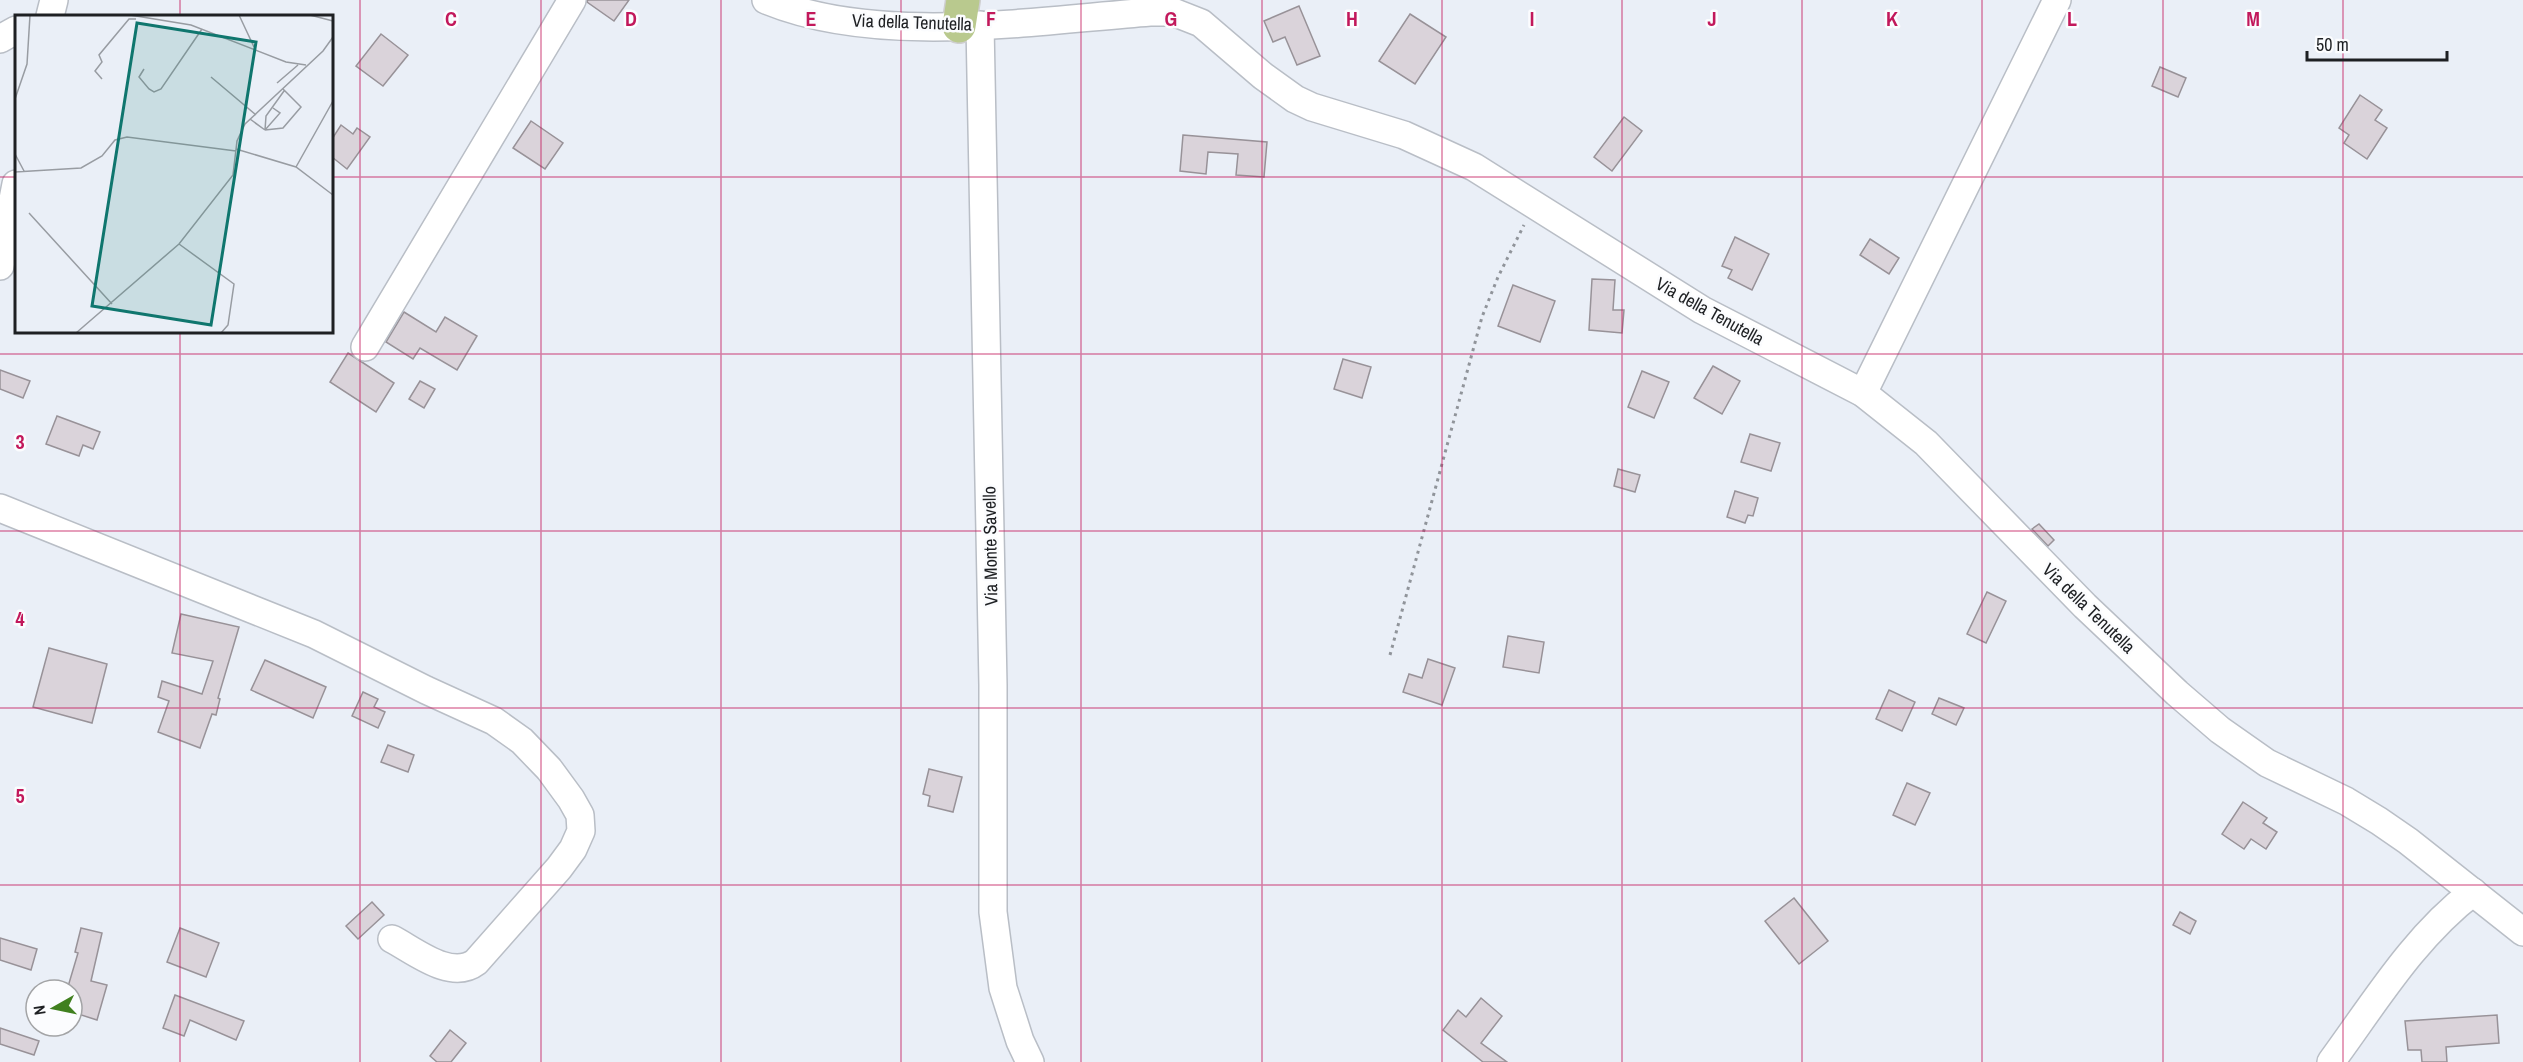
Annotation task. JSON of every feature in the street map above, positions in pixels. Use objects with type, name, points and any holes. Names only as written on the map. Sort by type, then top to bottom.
[{"type":"street","points":[[365,347],[572,0]]},
{"type":"street","name":"Via della Tenutella","points":[[766,0],[808,13],[851,21],[892,25],[967,17],[1167,11],[1181,14],[1209,29],[1263,76],[1295,99],[1312,107],[1387,129],[1444,152],[1535,204],[1702,310],[1863,393],[1926,443],[2085,606],[2177,693],[2220,730],[2266,763],[2368,814],[2408,841],[2523,932]]},
{"type":"street","points":[[1863,393],[2057,0]]},
{"type":"street","name":"Via Monte Savello","points":[[967,17],[993,685],[993,912],[1003,988],[1020,1041],[1030,1062]]},
{"type":"street","points":[[0,39],[15,31]]},
{"type":"street","points":[[0,266],[15,189]]},
{"type":"street","points":[[0,508],[332,642],[426,690],[494,721],[517,736],[539,758],[567,794],[581,820],[579,838],[559,868],[476,962],[466,968],[455,969],[441,965],[392,939]]},
{"type":"street","points":[[2331,1062],[2419,942],[2446,914],[2474,892]]},
{"type":"path","points":[[1390,655],[1482,317],[1498,277],[1535,204]]},
{"type":"building","points":[[588,0],[629,0],[614,21],[587,2]]},
{"type":"building","points":[[1299,6],[1320,56],[1297,65],[1285,37],[1273,42],[1264,21]]},
{"type":"building","points":[[1410,14],[1446,37],[1415,84],[1379,61]]},
{"type":"building","points":[[381,34],[408,55],[383,86],[356,66]]},
{"type":"building","points":[[2160,67],[2186,78],[2178,97],[2152,86]]},
{"type":"building","points":[[2360,95],[2382,110],[2375,120],[2387,128],[2367,159],[2344,143],[2349,135],[2339,128]]},
{"type":"building","points":[[1624,117],[1642,131],[1612,171],[1594,157]]},
{"type":"building","points":[[531,121],[563,143],[545,169],[513,148]]},
{"type":"building","points":[[341,125],[353,134],[357,128],[370,137],[347,169],[333,158],[333,137]]},
{"type":"building","points":[[1183,135],[1267,142],[1264,177],[1236,175],[1238,154],[1208,152],[1206,174],[1180,171]]},
{"type":"building","points":[[1735,237],[1769,254],[1752,290],[1728,278],[1732,270],[1722,266]]},
{"type":"building","points":[[1870,239],[1899,258],[1889,274],[1860,255]]},
{"type":"building","points":[[1592,279],[1615,280],[1613,310],[1624,310],[1622,333],[1589,330]]},
{"type":"building","points":[[1513,285],[1555,301],[1540,342],[1498,326]]},
{"type":"building","points":[[404,312],[436,332],[445,317],[477,336],[457,370],[420,348],[413,359],[386,342]]},
{"type":"building","points":[[348,353],[394,383],[376,412],[330,382]]},
{"type":"building","points":[[1343,359],[1371,367],[1362,398],[1334,389]]},
{"type":"building","points":[[1713,366],[1740,381],[1722,414],[1694,398]]},
{"type":"building","points":[[0,370],[30,381],[23,398],[0,389]]},
{"type":"building","points":[[1642,371],[1669,382],[1654,418],[1628,407]]},
{"type":"building","points":[[420,381],[435,389],[424,408],[409,399]]},
{"type":"building","points":[[57,416],[100,432],[93,449],[83,445],[79,456],[46,444]]},
{"type":"building","points":[[1750,434],[1780,443],[1771,471],[1741,462]]},
{"type":"building","points":[[1618,469],[1640,475],[1635,492],[1614,486]]},
{"type":"building","points":[[1735,491],[1758,498],[1753,516],[1748,515],[1745,523],[1727,517]]},
{"type":"building","points":[[2039,524],[2054,540],[2048,546],[2032,529]]},
{"type":"building","points":[[1987,592],[2006,601],[1986,643],[1967,634]]},
{"type":"building","points":[[181,614],[239,627],[218,698],[220,699],[216,715],[212,714],[200,748],[158,732],[169,701],[158,697],[162,681],[202,694],[213,661],[172,653]]},
{"type":"building","points":[[1508,636],[1544,642],[1539,673],[1503,667]]},
{"type":"building","points":[[49,648],[107,664],[92,723],[33,707]]},
{"type":"building","points":[[1428,659],[1455,668],[1442,705],[1403,692],[1409,674],[1422,678]]},
{"type":"building","points":[[265,660],[326,687],[313,718],[251,690]]},
{"type":"building","points":[[1889,690],[1915,702],[1902,731],[1876,719]]},
{"type":"building","points":[[363,692],[378,699],[374,707],[385,712],[378,728],[352,716]]},
{"type":"building","points":[[1939,698],[1964,708],[1956,725],[1932,714]]},
{"type":"building","points":[[388,745],[414,755],[408,772],[381,762]]},
{"type":"building","points":[[929,769],[962,777],[953,812],[928,806],[930,796],[923,794]]},
{"type":"building","points":[[1907,783],[1930,793],[1915,825],[1893,815]]},
{"type":"building","points":[[2243,802],[2267,818],[2263,823],[2277,832],[2266,849],[2251,839],[2244,849],[2222,834]]},
{"type":"building","points":[[1794,898],[1828,941],[1799,964],[1765,921]]},
{"type":"building","points":[[372,902],[384,915],[358,939],[346,926]]},
{"type":"building","points":[[2180,912],[2196,921],[2190,934],[2173,925]]},
{"type":"building","points":[[81,928],[102,933],[91,981],[107,985],[97,1020],[84,1016],[84,978],[71,978],[78,953],[75,952]]},
{"type":"building","points":[[180,928],[219,943],[206,977],[167,962]]},
{"type":"building","points":[[0,938],[37,949],[31,970],[0,960]]},
{"type":"building","points":[[175,995],[244,1021],[236,1040],[190,1020],[184,1036],[163,1028]]},
{"type":"building","points":[[1481,998],[1502,1016],[1481,1043],[1507,1062],[1483,1062],[1443,1030],[1458,1010],[1466,1017]]},
{"type":"building","points":[[2497,1015],[2499,1043],[2446,1047],[2447,1062],[2422,1062],[2421,1050],[2408,1050],[2405,1021]]},
{"type":"building","points":[[0,1028],[24,1036],[24,1038],[39,1041],[34,1055],[0,1044]]},
{"type":"building","points":[[450,1030],[466,1043],[451,1062],[437,1062],[430,1056]]}]
